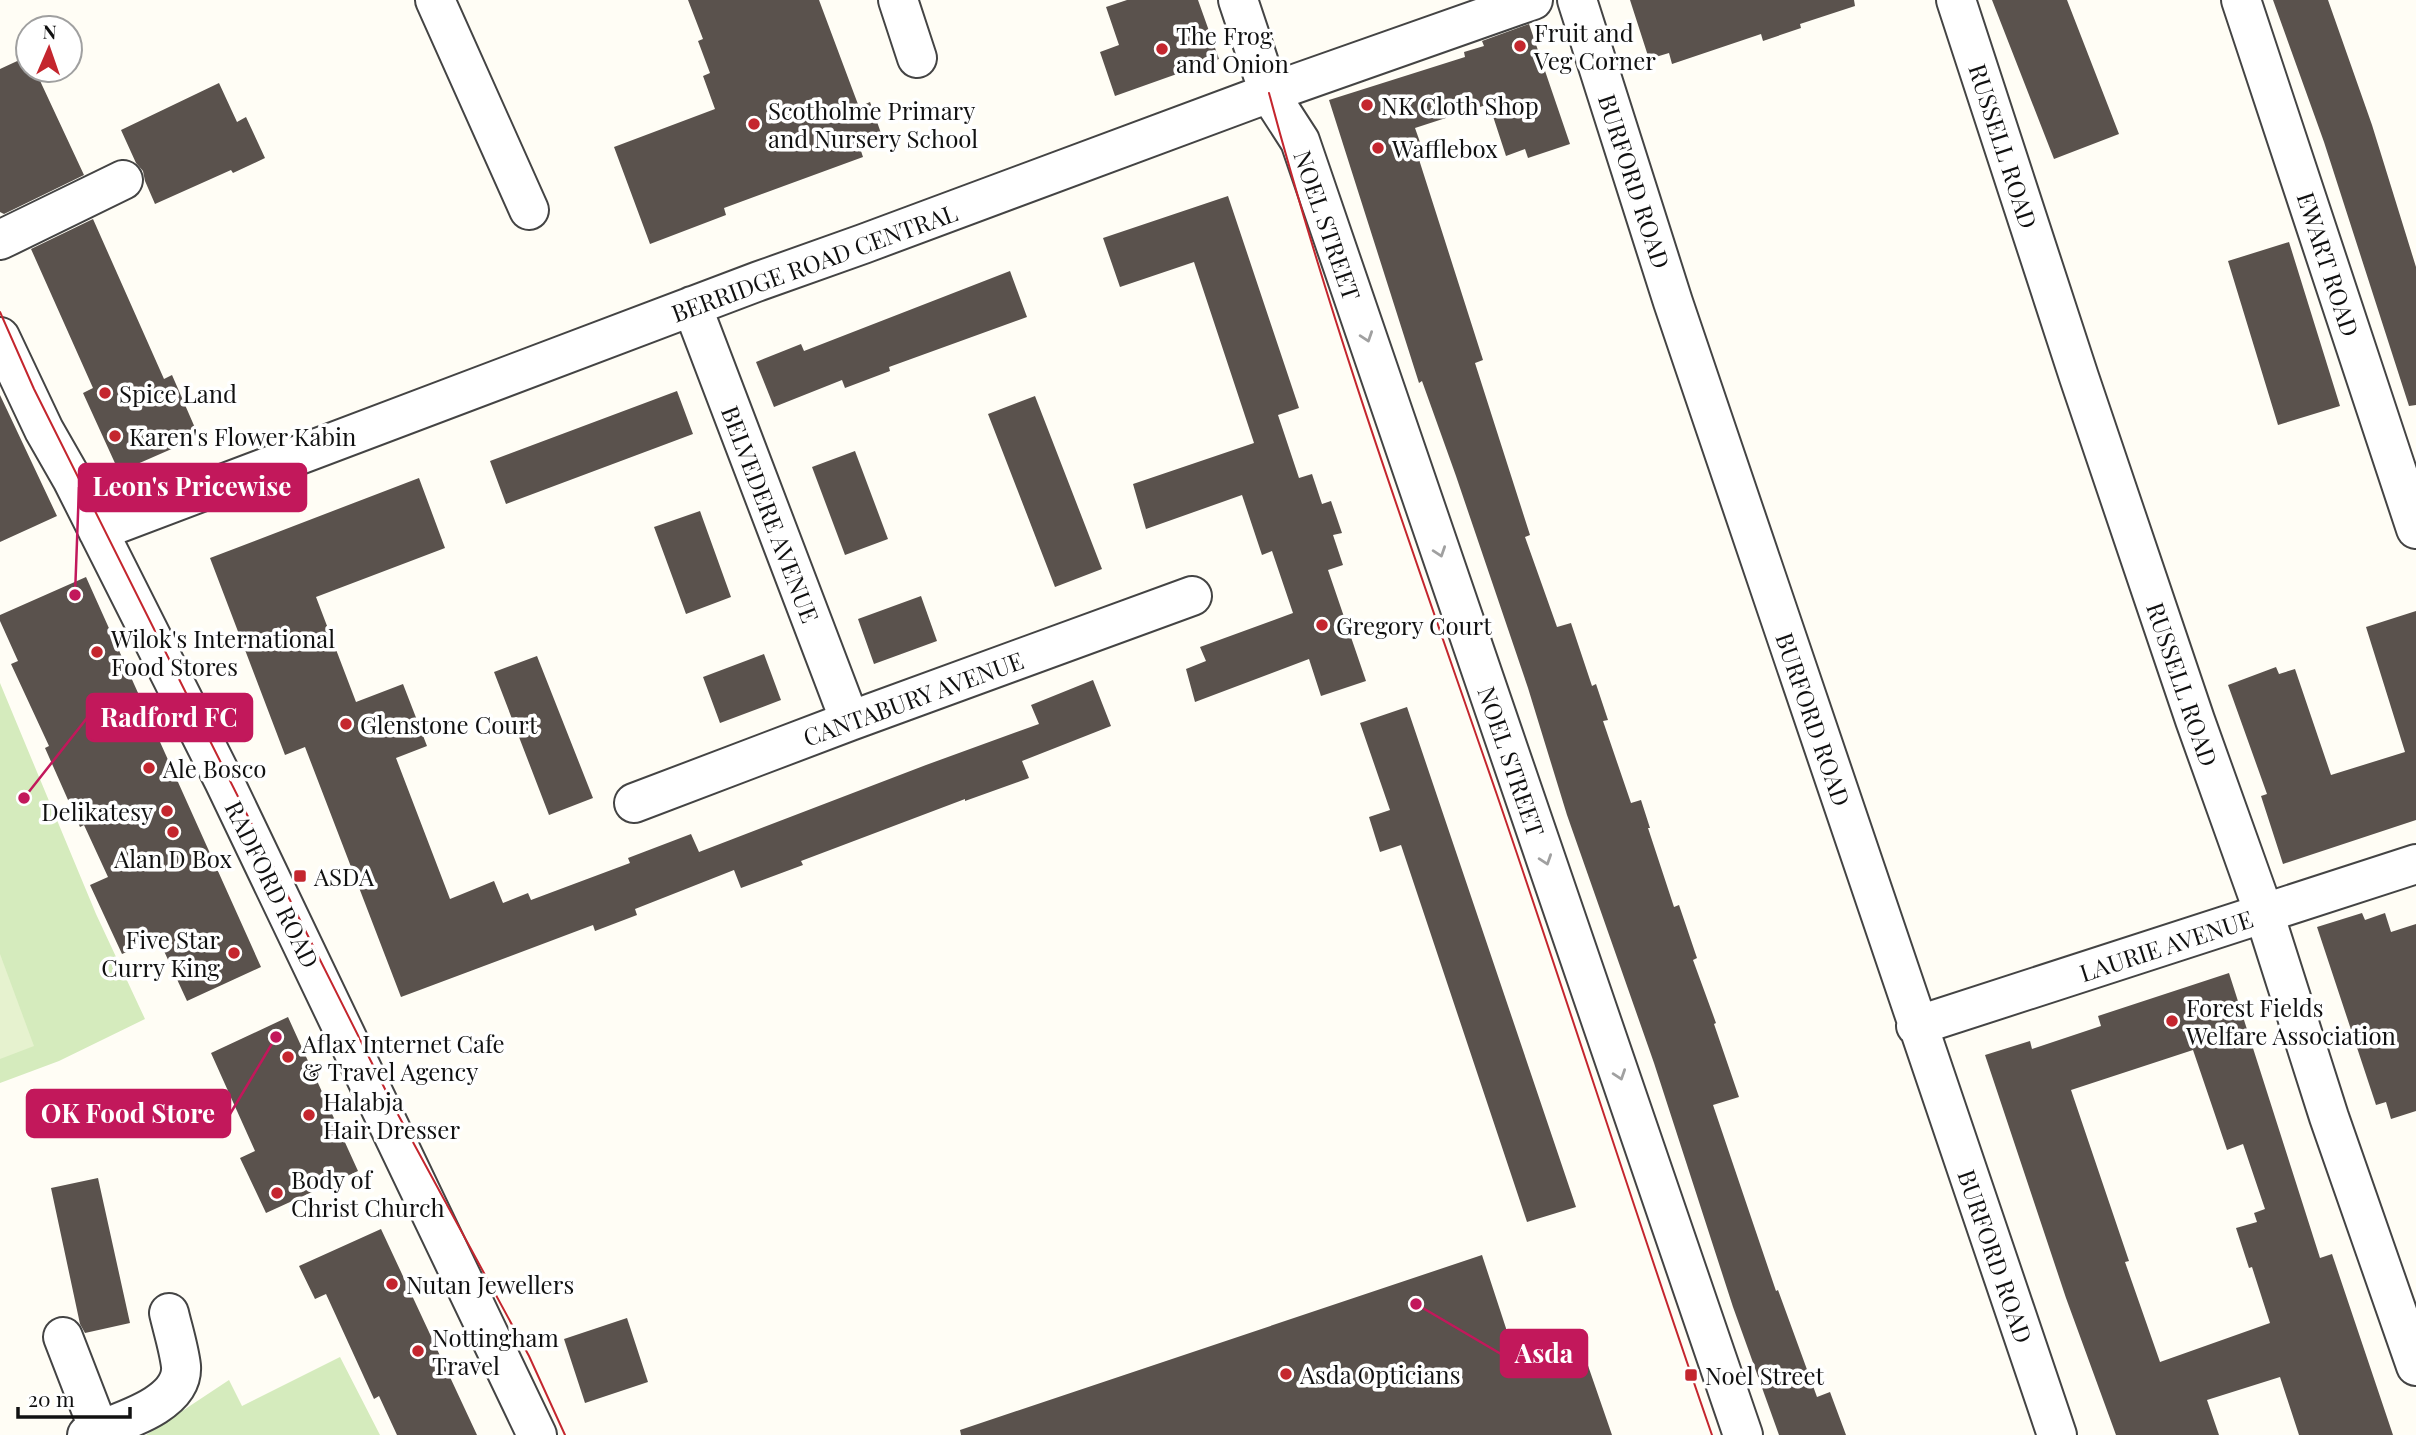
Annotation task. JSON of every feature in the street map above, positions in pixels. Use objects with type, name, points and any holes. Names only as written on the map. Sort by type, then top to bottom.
[{"type":"street","points":[[435,0],[529,210]]},
{"type":"street","points":[[898,0],[917,58]]},
{"type":"street","name":"NOEL STREET","points":[[1238,0],[1269,93],[1300,141],[1743,1435]]},
{"type":"street","name":"BERRIDGE ROAD CENTRAL","points":[[98,531],[692,306],[1269,93],[1533,0]]},
{"type":"street","name":"BURFORD ROAD","points":[[1577,0],[1673,302],[1916,1026],[2057,1435]]},
{"type":"street","name":"RUSSELL ROAD","points":[[1956,0],[2186,694],[2264,913],[2329,1117],[2404,1290],[2416,1366]]},
{"type":"street","name":"EWART ROAD","points":[[2241,0],[2416,529]]},
{"type":"street","points":[[0,240],[123,180]]},
{"type":"street","name":"BELVEDERE AVENUE","points":[[692,306],[850,721]]},
{"type":"street","name":"RADFORD ROAD","points":[[0,337],[44,430],[72,479],[223,781],[537,1435]]},
{"type":"street","name":"CANTABURY AVENUE","points":[[634,803],[1192,596]]},
{"type":"street","name":"LAURIE AVENUE","points":[[1916,1026],[2416,864]]},
{"type":"street","points":[[63,1337],[102,1428],[154,1408],[174,1390],[181,1369],[169,1313]]},
{"type":"green space","points":[[0,683],[96,914],[145,1019],[59,1061],[0,1083]]},
{"type":"green space","points":[[0,954],[34,1046],[0,1059]]},
{"type":"green space","points":[[340,1357],[380,1435],[146,1435],[229,1380],[242,1406]]},
{"type":"building","points":[[688,0],[819,0],[859,107],[870,102],[882,136],[859,145],[863,157],[724,208],[726,215],[650,244],[614,147],[715,109],[703,76],[710,73],[698,41],[703,39]]},
{"type":"building","name":"The Frog and Onion","points":[[1127,0],[1198,0],[1219,59],[1115,96],[1100,52],[1119,45],[1106,7]]},
{"type":"building","points":[[1630,0],[1854,0],[1855,6],[1800,24],[1801,28],[1763,41],[1761,34],[1672,64],[1669,53],[1649,59]]},
{"type":"building","points":[[1992,0],[2067,0],[2119,134],[2054,159]]},
{"type":"building","points":[[2273,0],[2328,0],[2372,125],[2416,267],[2416,405],[2409,406],[2324,142]]},
{"type":"building","points":[[1529,24],[1570,144],[1528,158],[1525,149],[1506,156],[1489,104],[1415,128],[1421,145],[1415,147],[1483,360],[1475,363],[1530,535],[1525,537],[1557,627],[1571,623],[1592,686],[1596,684],[1608,720],[1603,721],[1631,803],[1641,800],[1674,907],[1679,905],[1697,958],[1693,960],[1739,1097],[1713,1105],[1776,1291],[1778,1290],[1817,1397],[1830,1392],[1846,1435],[1779,1435],[1733,1307],[1654,1063],[1567,815],[1528,688],[1456,476],[1422,381],[1419,383],[1329,100],[1465,57],[1464,52],[1484,46],[1482,41]]},
{"type":"building","points":[[14,62],[14,84],[42,84],[84,175],[4,214],[0,212],[0,69]]},
{"type":"building","points":[[219,83],[237,122],[246,117],[265,158],[155,204],[143,171],[136,163],[121,130]]},
{"type":"building","points":[[1228,196],[1299,408],[1278,415],[1299,478],[1312,474],[1322,504],[1331,501],[1342,533],[1333,535],[1343,565],[1328,570],[1366,681],[1321,696],[1309,659],[1195,702],[1186,669],[1206,661],[1200,647],[1293,613],[1272,551],[1262,555],[1242,495],[1146,529],[1133,484],[1254,443],[1194,262],[1120,287],[1103,238]]},
{"type":"building","points":[[93,219],[164,379],[172,375],[199,437],[119,472],[83,393],[93,388],[31,249]]},
{"type":"building","points":[[2289,242],[2340,406],[2278,425],[2228,261]]},
{"type":"building","points":[[1010,271],[1027,317],[889,367],[890,371],[845,388],[842,380],[774,407],[756,362],[801,344],[804,351]]},
{"type":"building","points":[[677,391],[693,434],[506,504],[490,461]]},
{"type":"building","points":[[0,395],[57,516],[0,542]]},
{"type":"building","points":[[1035,396],[1102,569],[1055,587],[988,414]]},
{"type":"building","points":[[855,451],[888,539],[845,555],[812,467]]},
{"type":"building","name":"Glenstone Court","points":[[419,478],[445,548],[316,597],[356,702],[403,684],[427,746],[396,758],[450,899],[494,881],[503,903],[528,893],[531,900],[630,863],[628,858],[691,834],[699,852],[1039,724],[1031,705],[1093,680],[1111,726],[1022,761],[1029,778],[965,799],[801,861],[803,865],[741,888],[734,870],[635,909],[637,915],[595,931],[593,925],[401,997],[305,747],[285,755],[210,558]]},
{"type":"building","points":[[700,511],[731,597],[686,614],[654,527]]},
{"type":"building","points":[[86,577],[261,967],[187,1001],[158,938],[122,954],[90,885],[108,877],[84,825],[80,827],[45,748],[49,746],[11,664],[18,661],[0,621],[0,615]]},
{"type":"building","points":[[921,596],[937,641],[874,664],[858,619]]},
{"type":"building","points":[[2416,611],[2416,820],[2283,864],[2261,796],[2267,794],[2228,685],[2276,667],[2279,674],[2295,669],[2331,775],[2405,752],[2366,627]]},
{"type":"building","points":[[764,654],[781,700],[720,723],[703,677]]},
{"type":"building","points":[[537,656],[593,798],[549,815],[494,672]]},
{"type":"building","points":[[1407,707],[1576,1207],[1527,1222],[1401,845],[1380,852],[1369,817],[1390,810],[1360,723]]},
{"type":"building","points":[[2362,913],[2365,920],[2385,913],[2391,932],[2416,924],[2416,1111],[2391,1119],[2386,1102],[2376,1105],[2317,927]]},
{"type":"building","points":[[2229,973],[2320,1258],[2332,1254],[2393,1435],[2299,1435],[2280,1377],[2207,1400],[2219,1435],[2116,1435],[2066,1298],[1985,1055],[2030,1041],[2032,1049],[2101,1026],[2098,1016]],"holes":[[[2193,1050],[2227,1150],[2243,1144],[2265,1209],[2254,1213],[2257,1222],[2236,1228],[2270,1323],[2160,1362],[2125,1262],[2129,1261],[2071,1090]]]},
{"type":"building","points":[[288,1017],[358,1171],[266,1213],[240,1158],[255,1151],[211,1053]]},
{"type":"building","points":[[98,1178],[130,1323],[85,1333],[80,1324],[51,1188]]},
{"type":"building","points":[[381,1229],[477,1435],[397,1435],[379,1396],[374,1399],[326,1294],[315,1299],[299,1266]]},
{"type":"building","points":[[1482,1255],[1521,1374],[1584,1354],[1612,1435],[961,1435],[960,1430]]},
{"type":"building","points":[[627,1318],[648,1382],[585,1403],[564,1339]]},
{"type":"tram line","points":[[1269,93],[1320,270],[1377,446],[1712,1435]]},
{"type":"tram line","points":[[0,312],[34,389],[395,1109],[529,1356],[565,1435]]},
{"type":"place","name":"Fruit and Veg Corner","points":[[1520,46]]},
{"type":"place","name":"The Frog and Onion","points":[[1162,49]]},
{"type":"place","name":"NK Cloth Shop","points":[[1367,105]]},
{"type":"place","name":"Scotholme Primary and Nursery School","points":[[754,124]]},
{"type":"place","name":"Wafflebox","points":[[1378,148]]},
{"type":"place","name":"Spice Land","points":[[105,393]]},
{"type":"place","name":"Karen's Flower Kabin","points":[[115,436]]},
{"type":"place","name":"Leon's Pricewise","points":[[75,595]]},
{"type":"place","name":"Gregory Court","points":[[1322,625]]},
{"type":"place","name":"Wilok's International Food Stores","points":[[97,652]]},
{"type":"place","name":"Glenstone Court","points":[[346,724]]},
{"type":"place","name":"Ale Bosco","points":[[149,768]]},
{"type":"place","name":"Radford FC","points":[[24,798]]},
{"type":"place","name":"Delikatesy","points":[[167,811]]},
{"type":"place","name":"Alan D Box","points":[[173,832]]},
{"type":"place","name":"ASDA","points":[[300,876]]},
{"type":"place","name":"Five Star Curry King","points":[[234,953]]},
{"type":"place","name":"Forest Fields Welfare Association","points":[[2172,1021]]},
{"type":"place","name":"OK Food Store","points":[[276,1037]]},
{"type":"place","name":"Aflax Internet Cafe & Travel Agency","points":[[288,1057]]},
{"type":"place","name":"Halabja Hair Dresser","points":[[309,1115]]},
{"type":"place","name":"Body of Christ Church","points":[[277,1193]]},
{"type":"place","name":"Nutan Jewellers","points":[[392,1284]]},
{"type":"place","name":"Asda","points":[[1416,1304]]},
{"type":"place","name":"Nottingham Travel","points":[[418,1351]]},
{"type":"place","name":"Asda Opticians","points":[[1286,1374]]},
{"type":"place","name":"Noel Street","points":[[1691,1375]]}]
